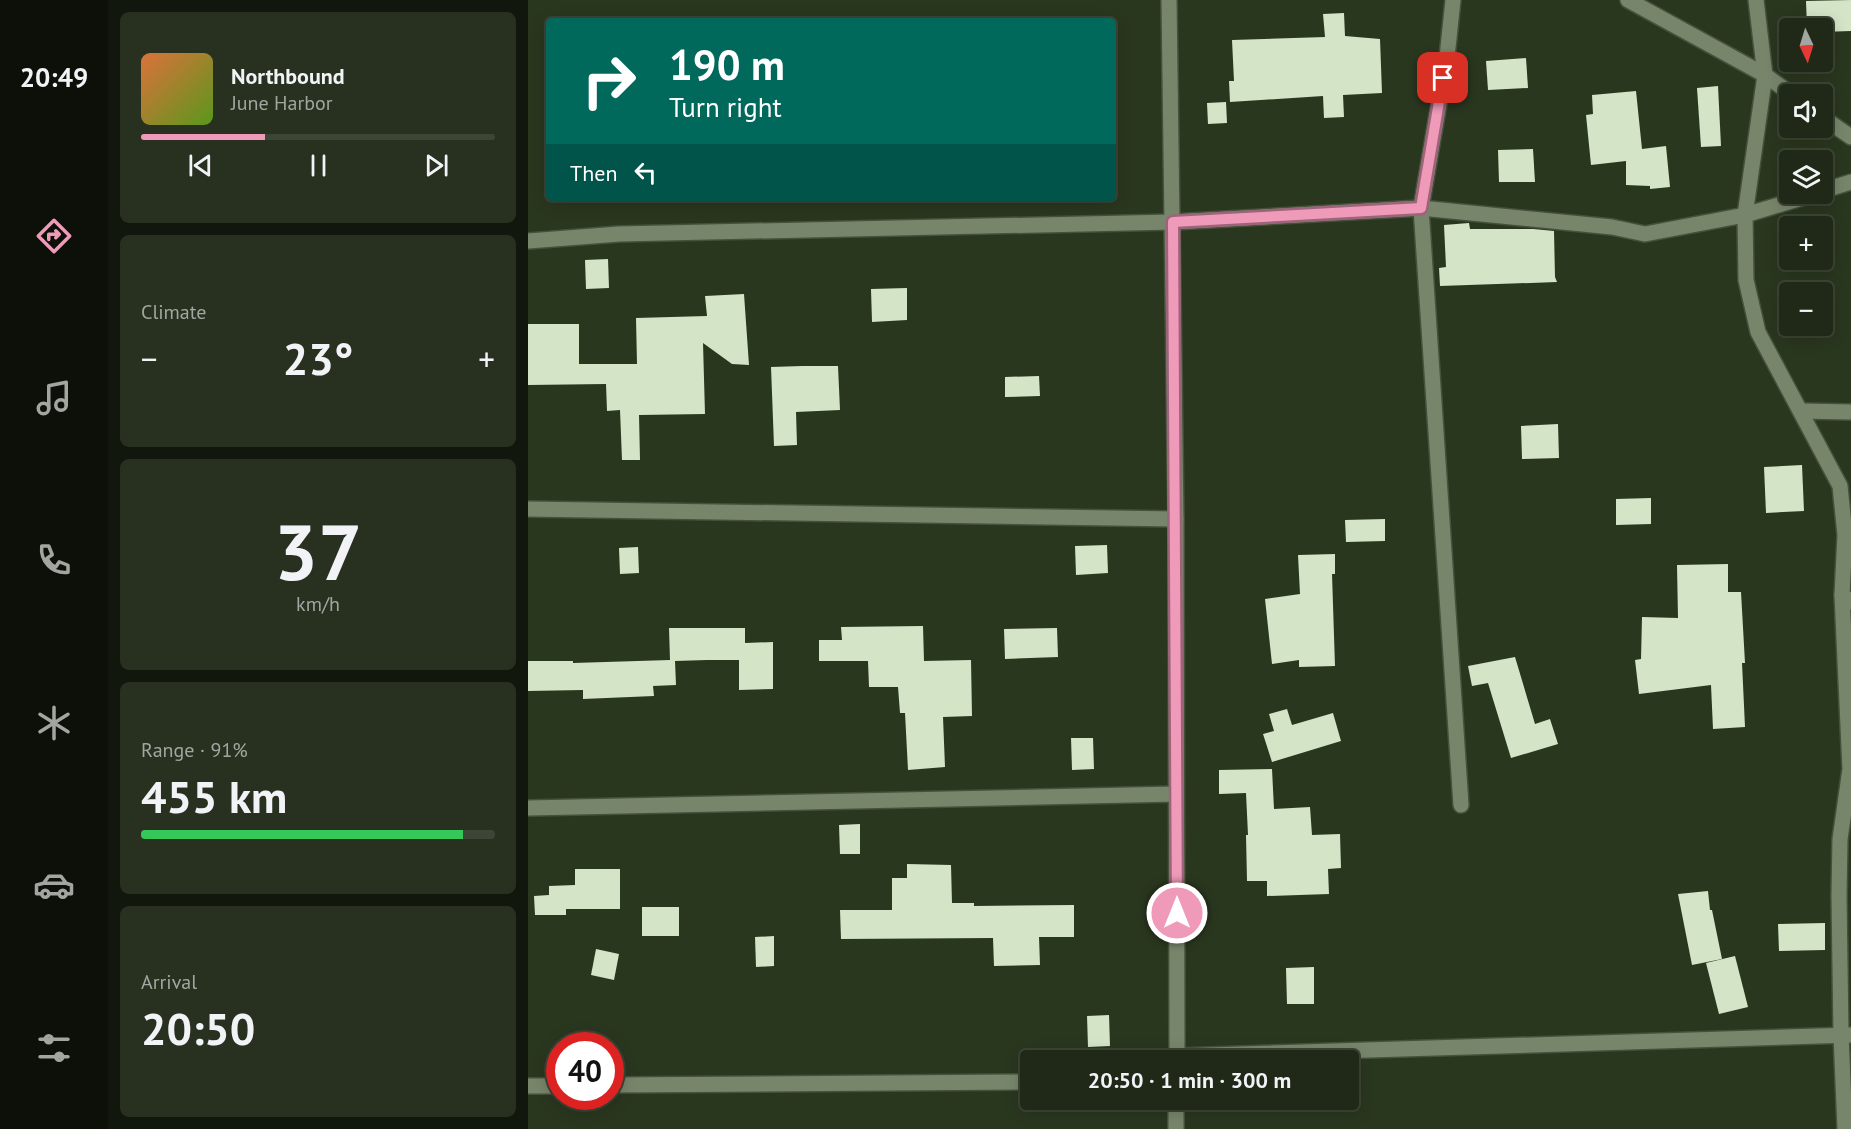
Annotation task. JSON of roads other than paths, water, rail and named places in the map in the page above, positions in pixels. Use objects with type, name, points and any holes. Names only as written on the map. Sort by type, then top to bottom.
[{"type":"street","points":[[1169,0],[1176,519],[1177,1050]]},
{"type":"street","points":[[1453,0],[1421,208],[1461,805]]},
{"type":"street","points":[[1628,0],[1765,75],[1779,85]]},
{"type":"street","points":[[1756,0],[1765,75],[1745,215],[1746,280],[1758,332],[1840,486],[1845,535],[1850,769],[1840,839],[1846,1035],[1845,1129]]},
{"type":"street","points":[[1833,125],[1851,137]]},
{"type":"street","points":[[1833,188],[1851,182]]},
{"type":"street","points":[[528,241],[619,234],[1173,222],[1421,208],[1612,227],[1645,234],[1745,215],[1782,204]]},
{"type":"street","points":[[1801,411],[1851,412]]},
{"type":"street","points":[[528,509],[1176,519]]},
{"type":"street","points":[[528,808],[1176,794]]},
{"type":"street","points":[[1359,1052],[1846,1035]]},
{"type":"street","points":[[624,1085],[1020,1082]]},
{"type":"street","points":[[528,1086],[546,1086]]},
{"type":"street","points":[[1176,1110],[1176,1129]]}]
